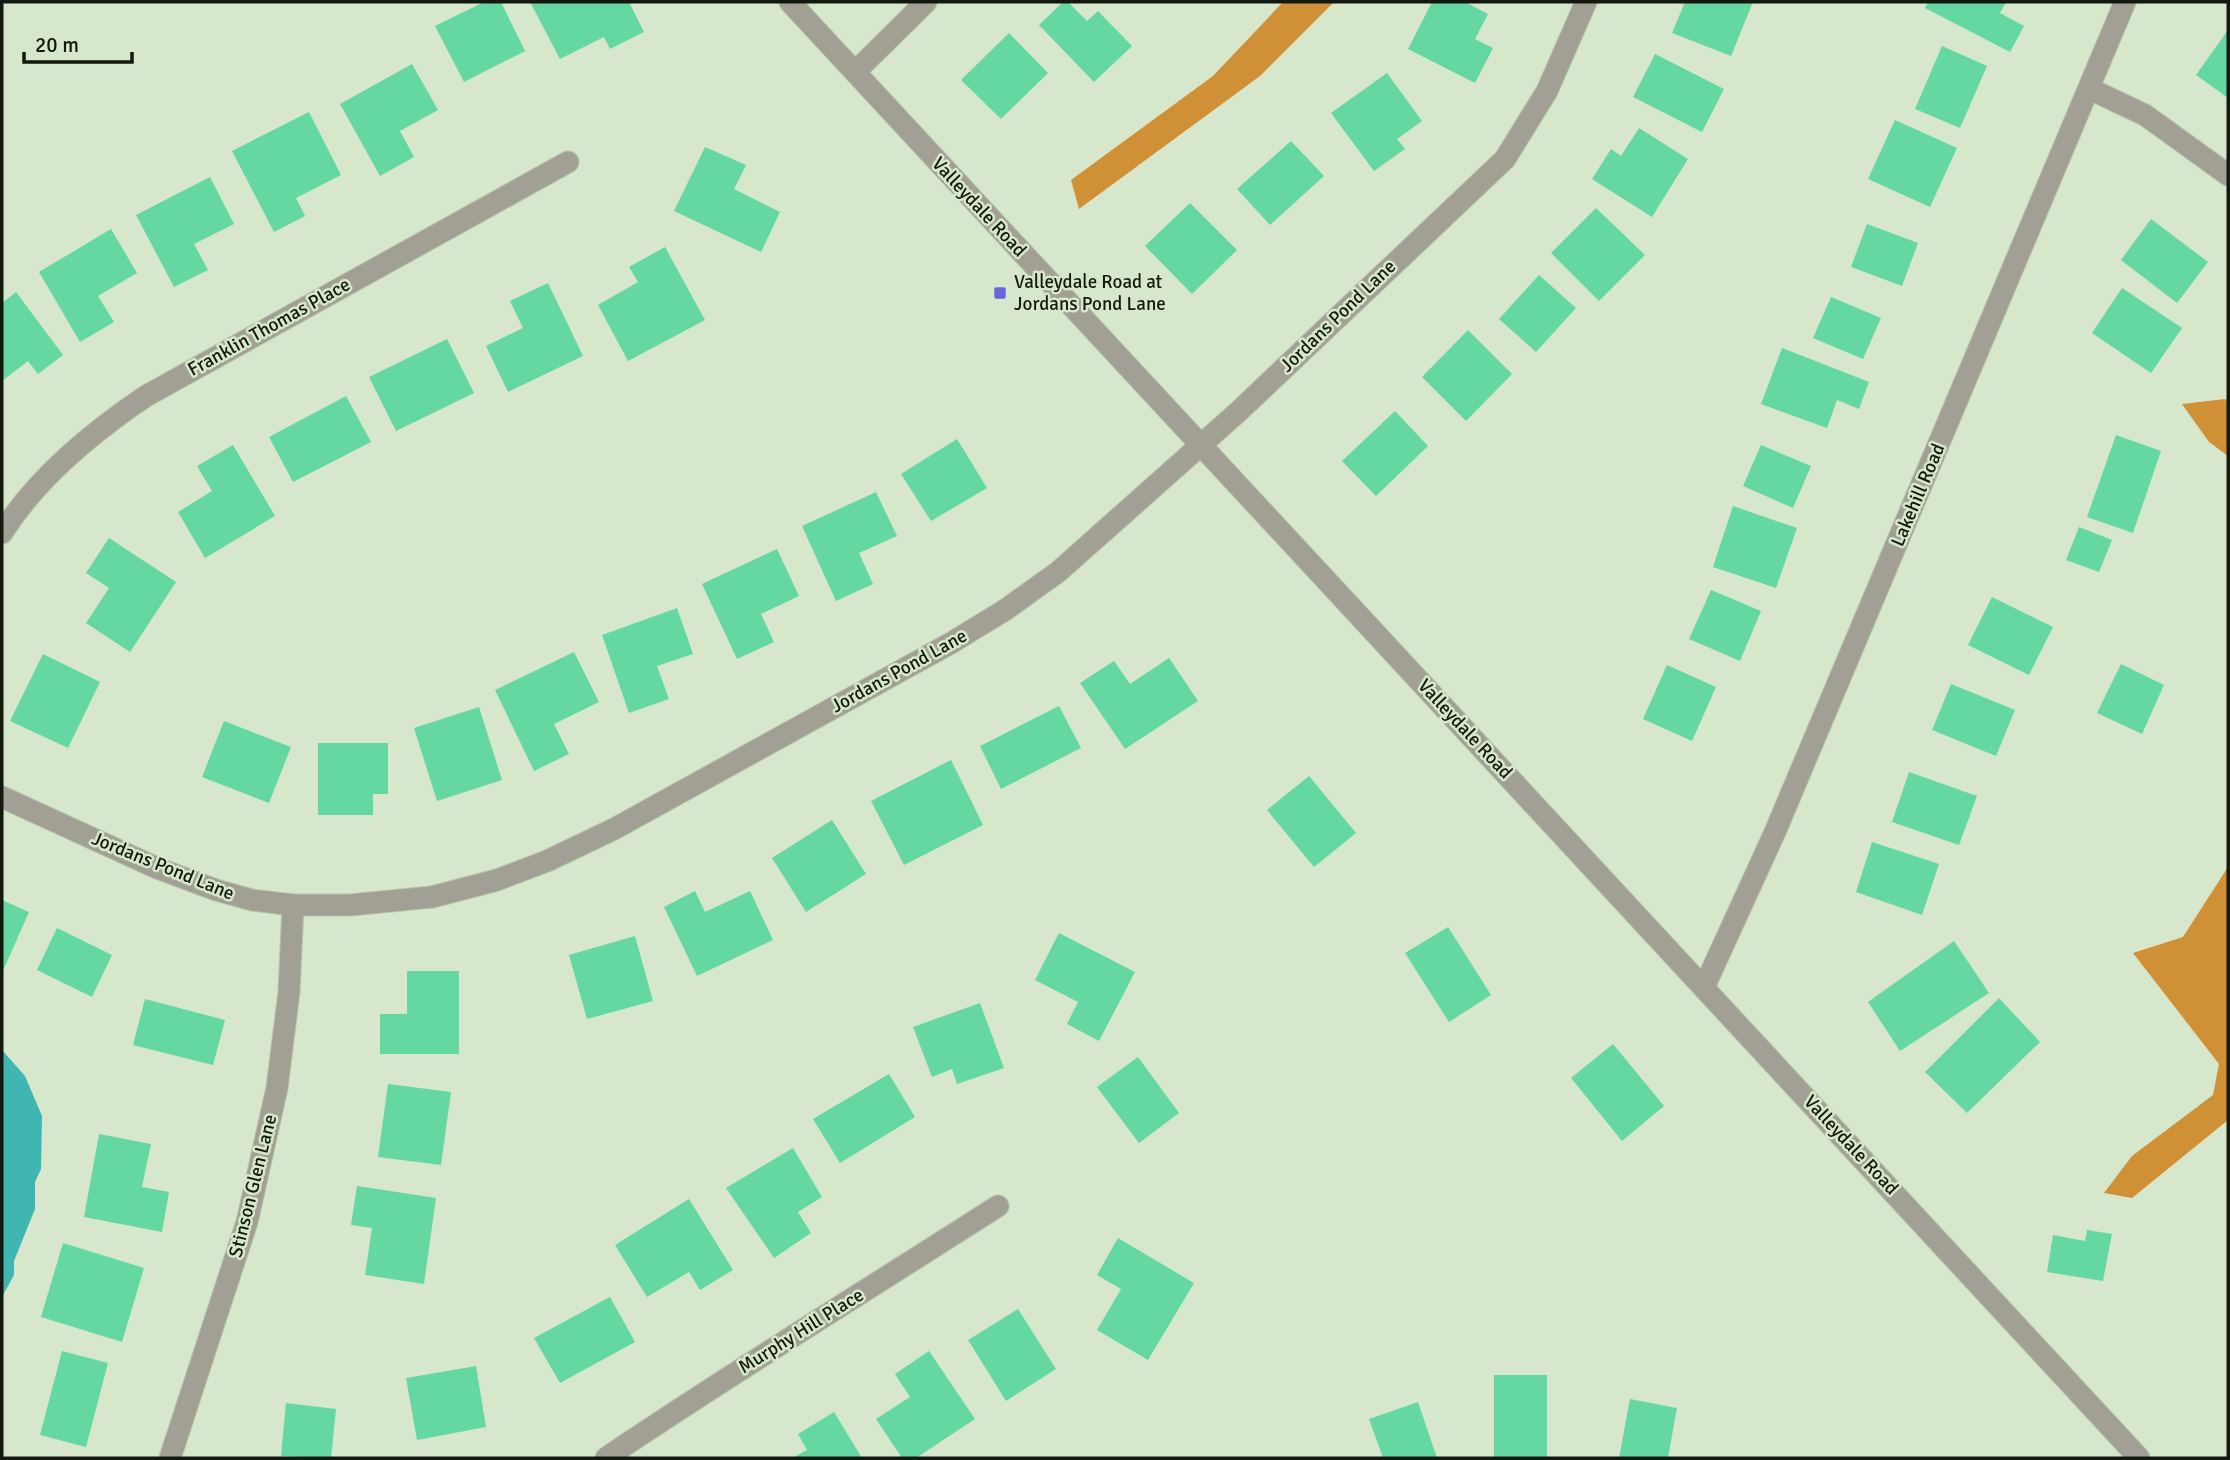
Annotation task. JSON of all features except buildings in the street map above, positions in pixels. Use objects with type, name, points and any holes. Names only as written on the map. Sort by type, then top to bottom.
[{"type":"street","name":"Valleydale Road","points":[[790,2],[1200,446],[1705,985],[2139,1458]]},
{"type":"street","points":[[855,72],[926,2]]},
{"type":"street","name":"Jordans Pond Lane","points":[[2,797],[157,868],[216,890],[252,900],[293,905],[350,905],[432,897],[497,880],[547,861],[614,829],[951,643],[1005,610],[1058,572],[1200,446],[1505,159],[1547,91],[1586,2]]},
{"type":"street","name":"Lakehill Road","points":[[1705,985],[1775,832],[2125,2]]},
{"type":"street","points":[[2090,89],[2145,115],[2228,175]]},
{"type":"street","name":"Franklin Thomas Place","points":[[2,533],[40,485],[106,423],[146,396],[568,162]]},
{"type":"street","name":"Stinson Glen Lane","points":[[170,1458],[247,1222],[277,1088],[289,992],[293,905]]},
{"type":"street","name":"Murphy Hill Place","points":[[606,1458],[710,1388],[998,1206]]},
{"type":"shaded area","points":[[1283,2],[1334,2],[1260,76],[1079,209],[1071,180],[1213,76]]},
{"type":"shaded area","points":[[2225,399],[2228,402],[2228,456],[2209,442],[2182,404]]},
{"type":"shaded area","points":[[2228,867],[2228,1120],[2132,1198],[2104,1193],[2132,1156],[2213,1095],[2219,1064],[2133,953],[2183,937]]},
{"type":"water","points":[[2,1050],[25,1076],[42,1116],[41,1169],[35,1182],[35,1209],[14,1261],[14,1275],[2,1297]]},
{"type":"place","name":"Valleydale Road at Jordans Pond Lane","points":[[1000,293]]}]
